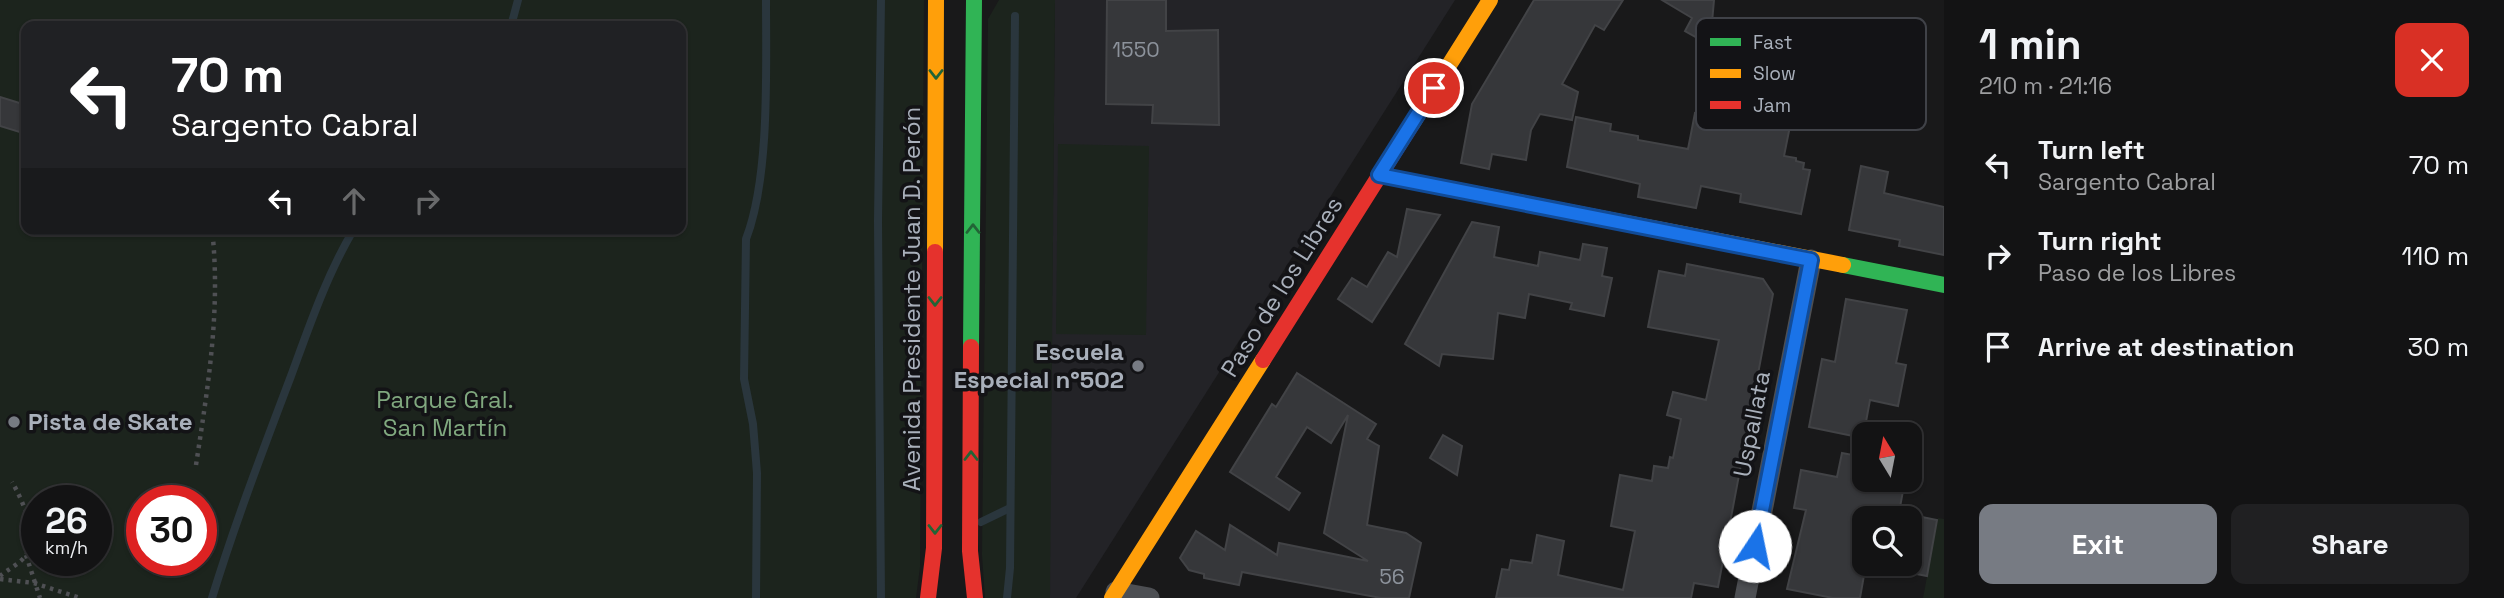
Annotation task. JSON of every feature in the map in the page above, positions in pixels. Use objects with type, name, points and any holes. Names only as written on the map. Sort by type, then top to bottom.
[{"type":"street","name":"Avenida Presidente Juan D. Perón","points":[[928,598],[934,548],[936,0]]},
{"type":"street","points":[[974,0],[970,551],[975,598]]},
{"type":"street","name":"Paso de los Libres","points":[[1114,595],[1490,0]]},
{"type":"street","points":[[1379,175],[1944,285]]},
{"type":"street","name":"Uspallata","points":[[1745,598],[1811,260]]},
{"type":"street","points":[[1114,595],[1149,598]]},
{"type":"path","points":[[196,465],[216,312],[213,235]]},
{"type":"path","points":[[12,482],[21,500]]},
{"type":"path","points":[[0,578],[21,559]]},
{"type":"path","points":[[31,576],[40,598]]},
{"type":"path","points":[[0,578],[33,583],[80,598]]},
{"type":"shaded area","name":"Escuela Especial n°502","points":[[1055,0],[1455,0],[1076,598],[1049,598]]},
{"type":"green space","name":"Parque Gral. San Martín","points":[[0,0],[924,0],[920,567],[916,598],[0,598]]},
{"type":"green space","points":[[999,0],[1055,0],[1050,598],[985,598],[982,555],[988,19]]},
{"type":"green space","points":[[1058,144],[1149,146],[1146,335],[1056,334]]},
{"type":"green space","points":[[1938,518],[1944,519],[1944,598],[1923,598]]},
{"type":"building","points":[[1107,0],[1166,0],[1166,31],[1218,30],[1219,125],[1152,123],[1153,105],[1106,104]]},
{"type":"building","points":[[1534,0],[1623,0],[1604,30],[1595,25],[1562,84],[1578,92],[1572,120],[1540,114],[1531,130],[1526,160],[1492,154],[1489,169],[1461,163],[1472,104]]},
{"type":"building","points":[[1662,0],[1714,0],[1712,18],[1696,18],[1696,37],[1685,31],[1692,18]]},
{"type":"building","points":[[0,97],[21,103],[21,132],[0,126]]},
{"type":"building","points":[[1695,113],[1696,130],[1789,130],[1784,156],[1796,158],[1796,161],[1804,163],[1803,169],[1810,170],[1801,214],[1740,202],[1741,194],[1701,186],[1696,208],[1638,197],[1640,184],[1567,167],[1576,117],[1611,124],[1610,131],[1638,136],[1638,140],[1688,149]]},
{"type":"building","points":[[1861,166],[1888,172],[1884,193],[1944,207],[1944,255],[1899,246],[1900,240],[1849,230]]},
{"type":"building","points":[[1407,209],[1440,215],[1372,322],[1338,299],[1352,278],[1367,287],[1388,252],[1397,257]]},
{"type":"building","points":[[1472,222],[1499,227],[1494,257],[1538,266],[1540,252],[1580,260],[1583,244],[1607,248],[1602,276],[1612,278],[1604,316],[1570,309],[1572,303],[1529,294],[1525,318],[1498,313],[1493,359],[1442,354],[1439,366],[1405,344]]},
{"type":"building","points":[[1687,264],[1763,279],[1773,294],[1718,587],[1694,583],[1691,598],[1496,598],[1502,569],[1509,570],[1511,560],[1532,563],[1537,535],[1564,541],[1558,575],[1623,590],[1635,531],[1611,526],[1620,475],[1652,481],[1654,466],[1668,468],[1670,457],[1673,458],[1681,419],[1667,415],[1673,392],[1706,400],[1719,340],[1648,327],[1659,271],[1685,276]]},
{"type":"building","points":[[1846,299],[1907,310],[1896,363],[1906,365],[1898,406],[1870,400],[1866,422],[1852,422],[1852,436],[1809,427],[1822,359],[1835,362]]},
{"type":"building","points":[[1297,373],[1376,424],[1367,439],[1379,446],[1367,525],[1406,533],[1421,543],[1409,598],[1381,598],[1242,572],[1239,585],[1204,578],[1204,574],[1189,570],[1180,558],[1196,531],[1225,550],[1230,525],[1277,555],[1279,543],[1368,561],[1324,533],[1348,415],[1331,443],[1307,427],[1276,477],[1300,493],[1289,510],[1230,472],[1272,404],[1276,407]]},
{"type":"building","points":[[1443,435],[1462,446],[1457,475],[1430,458]]},
{"type":"building","points":[[1842,453],[1852,455],[1852,492],[1903,492],[1900,506],[1852,506],[1852,576],[1864,576],[1860,598],[1833,598],[1787,589],[1806,510],[1794,508],[1801,470],[1837,477]]},
{"type":"building","points":[[1922,517],[1937,520],[1927,576],[1922,575]]},
{"type":"waterway","points":[[512,21],[518,0]]},
{"type":"waterway","points":[[756,598],[757,473],[753,424],[744,379],[746,239],[754,214],[763,154],[766,0]]},
{"type":"waterway","points":[[881,0],[878,221],[881,598]]},
{"type":"waterway","points":[[1007,598],[1010,568],[1015,16]]},
{"type":"waterway","points":[[212,598],[312,320],[335,264],[351,235]]},
{"type":"waterway","points":[[981,522],[1010,508]]},
{"type":"traffic: fast","points":[[971,347],[974,0]]},
{"type":"traffic: fast","points":[[1843,265],[1944,285]]},
{"type":"traffic: slow","points":[[935,252],[936,0]]},
{"type":"traffic: slow","points":[[1412,124],[1490,0]]},
{"type":"traffic: slow","points":[[1379,175],[1843,265]]},
{"type":"traffic: slow","points":[[1112,598],[1263,360]]},
{"type":"traffic: jam","points":[[1263,360],[1412,124]]},
{"type":"traffic: jam","points":[[928,598],[934,548],[935,252]]},
{"type":"traffic: jam","points":[[971,347],[970,551],[975,598]]},
{"type":"place","name":"Escuela Especial n°502","points":[[1138,366]]},
{"type":"place","name":"Pista de Skate","points":[[14,422]]},
{"type":"route","points":[[1434,88],[1379,175],[1811,260],[1755,546]]}]
